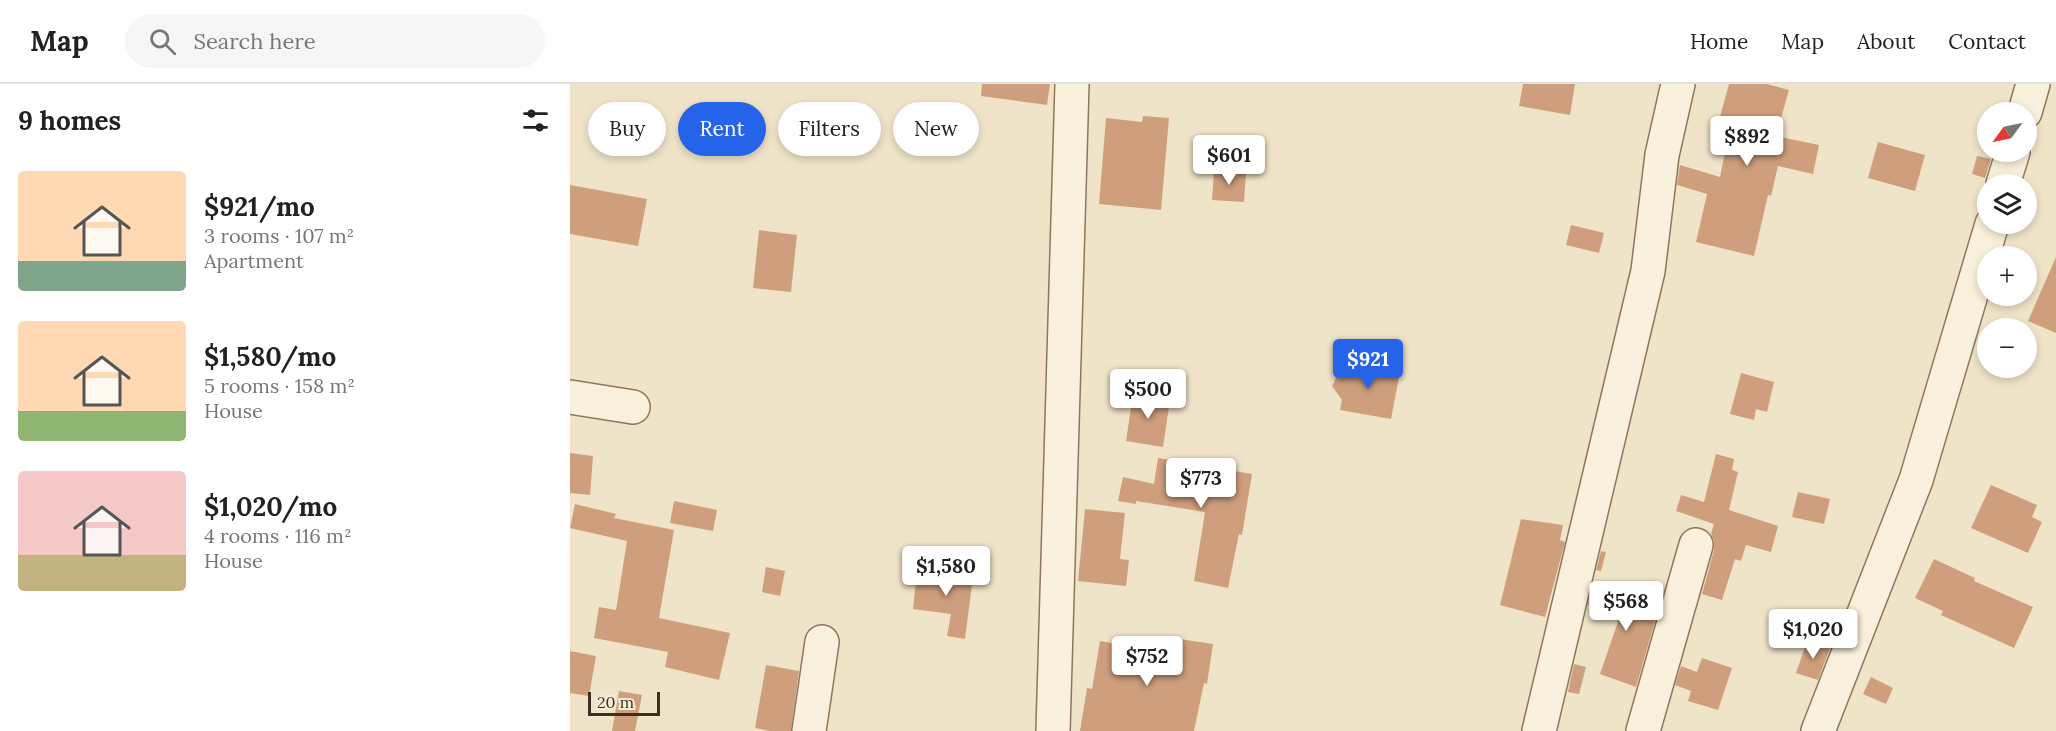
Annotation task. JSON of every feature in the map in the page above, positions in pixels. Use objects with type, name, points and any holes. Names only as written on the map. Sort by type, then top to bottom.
[{"type":"street","points":[[1053,731],[1072,84]]},
{"type":"street","points":[[1539,731],[1648,271],[1662,155],[1678,84]]},
{"type":"street","points":[[2028,102],[2033,84]]},
{"type":"street","points":[[1818,731],[1916,480],[1989,234]]},
{"type":"street","points":[[570,397],[633,407]]},
{"type":"street","points":[[1643,731],[1696,545]]},
{"type":"street","points":[[809,731],[822,642]]},
{"type":"building","points":[[982,84],[1050,84],[1047,105],[981,96]]},
{"type":"building","points":[[1523,84],[1575,84],[1570,115],[1519,106]]},
{"type":"building","points":[[1729,84],[1767,84],[1789,90],[1776,136],[1819,145],[1813,174],[1778,166],[1771,196],[1768,195],[1754,256],[1696,242],[1707,194],[1677,185],[1680,165],[1720,177],[1730,128],[1718,124]]},
{"type":"building","points":[[1143,116],[1169,118],[1161,210],[1099,204],[1106,118],[1142,122]]},
{"type":"building","points":[[1878,142],[1925,155],[1915,191],[1868,178]]},
{"type":"building","points":[[1977,156],[1977,162],[1990,162],[1986,174],[1972,174]]},
{"type":"building","points":[[1214,171],[1246,173],[1244,202],[1212,200]]},
{"type":"building","points":[[570,185],[647,199],[638,246],[570,234]]},
{"type":"building","points":[[1571,225],[1604,233],[1599,253],[1566,245]]},
{"type":"building","points":[[759,230],[797,235],[791,292],[753,288]]},
{"type":"building","points":[[2056,257],[2056,333],[2037,325],[2037,318],[2029,318],[2035,306],[2037,306],[2037,300]]},
{"type":"building","points":[[1349,362],[1400,372],[1391,419],[1340,410],[1342,400],[1332,386],[1336,378],[1348,370]]},
{"type":"building","points":[[1741,373],[1774,382],[1767,412],[1756,409],[1754,420],[1730,414]]},
{"type":"building","points":[[1133,394],[1170,400],[1163,447],[1126,441]]},
{"type":"building","points":[[570,453],[593,456],[590,495],[570,493]]},
{"type":"building","points":[[1716,454],[1734,459],[1732,470],[1738,472],[1729,510],[1778,526],[1771,552],[1746,545],[1741,561],[1735,559],[1722,600],[1702,594],[1714,550],[1711,534],[1714,524],[1676,511],[1681,495],[1704,502]]},
{"type":"building","points":[[1158,458],[1252,474],[1242,535],[1239,534],[1228,588],[1194,581],[1205,512],[1136,501],[1136,504],[1118,501],[1123,477],[1154,484]]},
{"type":"building","points":[[1991,485],[2037,505],[2032,517],[2042,522],[2028,553],[1971,528]]},
{"type":"building","points":[[1798,492],[1830,499],[1824,524],[1792,517]]},
{"type":"building","points":[[674,501],[717,510],[713,531],[670,523]]},
{"type":"building","points":[[575,504],[616,514],[614,518],[674,530],[659,618],[730,633],[719,680],[665,667],[668,652],[594,638],[599,607],[616,610],[627,541],[570,528]]},
{"type":"building","points":[[1085,509],[1125,513],[1120,559],[1129,560],[1126,586],[1078,581]]},
{"type":"building","points":[[1521,519],[1563,525],[1560,540],[1565,542],[1545,617],[1500,605]]},
{"type":"building","points":[[1601,551],[1606,552],[1601,571],[1596,570]]},
{"type":"building","points":[[1934,559],[1975,578],[1974,581],[2033,607],[2014,648],[1941,615],[1943,611],[1915,598]]},
{"type":"building","points":[[766,567],[785,571],[780,596],[762,592]]},
{"type":"building","points":[[960,567],[974,569],[965,639],[947,636],[951,614],[913,609],[917,570],[958,575]]},
{"type":"building","points":[[1594,582],[1629,594],[1628,598],[1660,604],[1636,687],[1600,674],[1620,616],[1588,605]]},
{"type":"building","points":[[1159,636],[1213,644],[1207,684],[1204,683],[1194,731],[1080,731],[1087,688],[1092,689],[1100,641],[1157,651]]},
{"type":"building","points":[[1807,641],[1830,648],[1818,680],[1796,673]]},
{"type":"building","points":[[570,651],[596,656],[589,696],[570,693]]},
{"type":"building","points":[[1702,658],[1732,668],[1718,710],[1688,701],[1691,691],[1675,685],[1681,666],[1697,672]]},
{"type":"building","points":[[1574,664],[1586,667],[1579,694],[1568,692]]},
{"type":"building","points":[[766,665],[799,671],[791,731],[755,728]]},
{"type":"building","points":[[1871,677],[1893,688],[1886,704],[1863,694]]},
{"type":"building","points":[[619,691],[642,695],[635,731],[612,731]]}]
